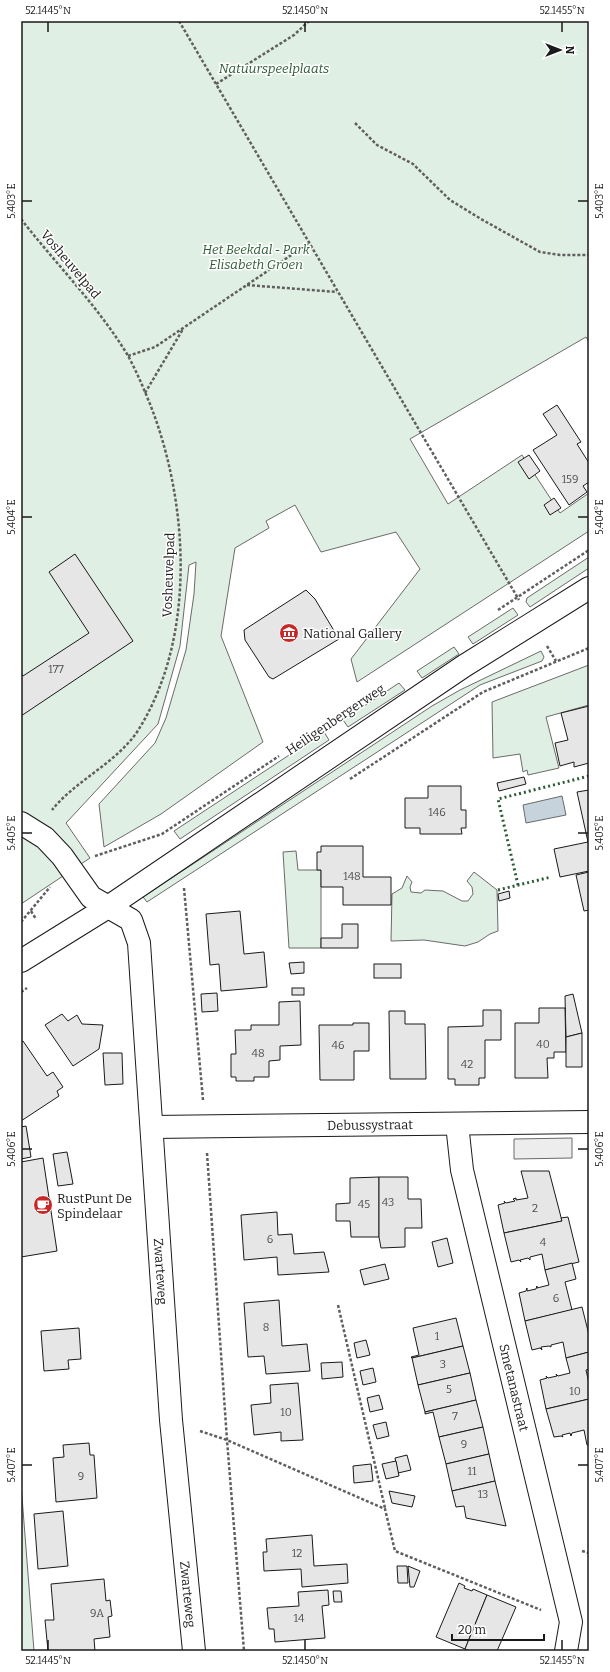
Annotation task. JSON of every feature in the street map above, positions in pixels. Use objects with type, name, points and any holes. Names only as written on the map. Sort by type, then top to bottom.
[{"type":"street","points":[[21,961],[108,907],[464,666],[589,588]]},
{"type":"street","points":[[29,828],[46,838],[62,856],[91,897],[108,907]]},
{"type":"street","name":"Zwarteweg","points":[[108,907],[131,920],[139,943],[171,1420],[194,1651]]},
{"type":"street","name":"Debussystraat","points":[[152,1127],[205,1128],[589,1122]]},
{"type":"street","name":"Smetanastraat","points":[[457,1124],[462,1170],[571,1622],[566,1651]]},
{"type":"path","points":[[179,21],[518,597]]},
{"type":"path","points":[[216,84],[294,35],[309,21]]},
{"type":"path","points":[[355,123],[377,144],[413,164],[450,200],[481,219],[540,252],[560,256],[589,256]]},
{"type":"path","name":"Vosheuvelpad","points":[[21,219],[60,269],[100,315],[128,356],[155,417],[171,469],[180,530],[180,584],[176,625],[167,667],[154,702],[128,743],[66,795],[49,814],[29,828]]},
{"type":"path","points":[[128,356],[155,347],[309,243]]},
{"type":"path","points":[[247,285],[338,292]]},
{"type":"path","points":[[145,393],[185,327]]},
{"type":"path","points":[[498,610],[589,550]]},
{"type":"path","points":[[343,783],[483,692],[589,648]]},
{"type":"path","name":"Heiligenbergerweg","points":[[72,870],[84,861],[162,834],[286,751]]},
{"type":"path","points":[[178,892],[191,883]]},
{"type":"path","points":[[184,888],[205,1128],[227,1440],[244,1651]]},
{"type":"path","points":[[21,922],[31,911]]},
{"type":"path","points":[[338,1305],[395,1551],[571,1622]]},
{"type":"path","points":[[171,1420],[227,1440],[385,1509]]},
{"type":"green space","name":"Het Beekdal - Park Elisabeth Groen","points":[[21,21],[589,21],[589,342],[586,337],[410,439],[448,504],[522,455],[560,513],[589,493],[589,531],[357,682],[351,659],[420,569],[396,532],[321,552],[295,505],[266,521],[269,528],[235,548],[221,636],[263,742],[161,814],[104,847],[99,804],[155,743],[166,718],[186,650],[194,594],[196,562],[189,565],[180,646],[158,724],[66,823],[90,858],[21,904]]},
{"type":"green space","points":[[589,557],[589,568],[530,607],[526,602],[527,598]]},
{"type":"green space","points":[[513,608],[518,615],[473,644],[468,637]]},
{"type":"green space","points":[[454,647],[459,654],[422,678],[417,671]]},
{"type":"green space","points":[[541,651],[544,657],[542,661],[480,685],[147,902],[143,897],[432,706],[460,690]]},
{"type":"green space","points":[[589,665],[589,705],[546,717],[559,768],[528,775],[527,770],[523,772],[520,754],[493,758],[492,702]]},
{"type":"green space","points":[[399,683],[405,690],[348,727],[343,720]]},
{"type":"green space","points":[[324,732],[329,740],[180,839],[174,831]]},
{"type":"green space","points":[[296,851],[298,870],[321,870],[321,948],[289,948],[283,852]]},
{"type":"green space","points":[[474,872],[497,890],[498,931],[490,934],[478,942],[465,946],[424,940],[391,941],[392,894],[402,888],[407,876],[412,882],[410,887],[411,892],[421,893],[425,890],[443,891],[462,901],[468,901],[473,894],[472,887],[467,881]]},
{"type":"green space","points":[[21,1484],[34,1651],[21,1651]]},
{"type":"shaded area","points":[[562,796],[566,815],[526,823],[523,805]]},
{"type":"shaded area","points":[[572,1138],[572,1158],[514,1159],[514,1139]]},
{"type":"building","points":[[557,405],[581,442],[577,444],[589,463],[589,482],[583,486],[587,492],[569,505],[533,450],[557,435],[543,414]]},
{"type":"building","points":[[529,455],[540,471],[529,479],[518,462]]},
{"type":"building","points":[[554,498],[561,508],[550,515],[544,505]]},
{"type":"building","points":[[75,554],[133,641],[21,716],[21,673],[23,676],[89,633],[49,572]]},
{"type":"building","points":[[306,590],[315,599],[339,639],[273,679],[269,677],[245,640],[244,630]]},
{"type":"building","points":[[589,706],[589,763],[574,767],[574,762],[560,766],[555,743],[568,740],[561,713]]},
{"type":"building","points":[[524,777],[526,784],[499,791],[497,783]]},
{"type":"building","points":[[428,786],[461,786],[461,810],[466,810],[466,828],[461,828],[462,834],[420,834],[420,828],[405,828],[405,798],[428,798]]},
{"type":"building","points":[[589,790],[589,871],[560,877],[554,849],[588,842],[577,792]]},
{"type":"building","points":[[321,846],[363,846],[363,877],[391,877],[391,905],[343,905],[343,887],[321,887],[321,870],[317,870],[317,852],[321,852]]},
{"type":"building","points":[[589,872],[589,910],[584,911],[576,875]]},
{"type":"building","points":[[509,891],[510,898],[499,901],[498,894]]},
{"type":"building","points":[[240,911],[244,954],[264,952],[267,987],[221,991],[219,964],[210,965],[206,914]]},
{"type":"building","points":[[342,924],[358,924],[358,948],[321,948],[321,938],[342,938]]},
{"type":"building","points":[[304,962],[304,973],[291,974],[289,963]]},
{"type":"building","points":[[374,964],[401,964],[401,978],[374,978]]},
{"type":"building","points":[[292,988],[304,988],[304,995],[292,995]]},
{"type":"building","points":[[217,993],[218,1011],[202,1012],[201,994]]},
{"type":"building","points":[[573,994],[582,1033],[566,1037],[565,996]]},
{"type":"building","points":[[300,1001],[301,1045],[280,1046],[280,1060],[269,1061],[269,1077],[254,1077],[254,1081],[236,1081],[236,1077],[231,1077],[231,1054],[236,1054],[235,1030],[251,1030],[251,1025],[279,1025],[279,1002]]},
{"type":"building","points":[[539,1008],[565,1008],[566,1052],[554,1052],[554,1058],[547,1058],[548,1078],[515,1078],[515,1023],[539,1023]]},
{"type":"building","points":[[483,1010],[501,1010],[501,1040],[485,1040],[485,1078],[479,1078],[479,1085],[455,1085],[455,1079],[448,1079],[448,1027],[483,1026]]},
{"type":"building","points":[[389,1011],[405,1011],[405,1024],[425,1024],[426,1079],[390,1079]]},
{"type":"building","points":[[62,1014],[68,1021],[77,1015],[82,1024],[103,1025],[99,1049],[73,1066],[45,1025]]},
{"type":"building","points":[[353,1023],[369,1023],[369,1051],[354,1051],[354,1080],[320,1080],[319,1025],[353,1025]]},
{"type":"building","points":[[582,1033],[582,1067],[566,1067],[566,1037]]},
{"type":"building","points":[[23,1041],[47,1076],[53,1072],[63,1087],[57,1091],[59,1096],[21,1121],[21,1042]]},
{"type":"building","points":[[103,1053],[122,1053],[123,1084],[105,1085]]},
{"type":"building","points":[[26,1126],[31,1157],[21,1159],[21,1127]]},
{"type":"building","points":[[67,1152],[73,1184],[58,1186],[53,1154]]},
{"type":"building","points":[[43,1158],[57,1251],[21,1257],[21,1162]]},
{"type":"building","points":[[521,1171],[549,1171],[562,1221],[504,1233],[498,1205],[505,1203],[504,1201],[506,1203],[515,1201],[513,1199],[516,1198],[516,1200],[528,1198]]},
{"type":"building","points":[[379,1177],[379,1237],[351,1237],[350,1221],[336,1221],[336,1204],[350,1203],[350,1178]]},
{"type":"building","points":[[379,1177],[408,1177],[408,1199],[421,1199],[422,1228],[405,1228],[405,1247],[381,1248],[379,1237]]},
{"type":"building","points":[[277,1212],[278,1235],[292,1234],[294,1254],[324,1252],[329,1272],[278,1275],[277,1257],[244,1260],[241,1215]]},
{"type":"building","points":[[568,1217],[579,1262],[545,1270],[542,1254],[530,1257],[530,1260],[528,1258],[520,1260],[521,1262],[519,1260],[511,1262],[504,1233],[562,1221],[561,1218]]},
{"type":"building","points":[[447,1238],[453,1263],[438,1267],[432,1242]]},
{"type":"building","points":[[572,1263],[576,1279],[565,1282],[572,1310],[525,1321],[519,1293],[526,1291],[527,1288],[527,1291],[536,1289],[537,1286],[537,1288],[549,1285],[545,1270]]},
{"type":"building","points":[[385,1264],[389,1279],[364,1285],[360,1270]]},
{"type":"building","points":[[279,1300],[282,1346],[307,1344],[310,1371],[266,1374],[264,1356],[248,1357],[244,1303]]},
{"type":"building","points":[[582,1307],[589,1335],[589,1352],[566,1358],[563,1342],[551,1345],[551,1347],[541,1347],[542,1350],[540,1348],[532,1350],[525,1321]]},
{"type":"building","points":[[456,1318],[463,1346],[411,1357],[419,1355],[413,1328]]},
{"type":"building","points":[[79,1328],[81,1359],[68,1360],[69,1369],[44,1371],[41,1331]]},
{"type":"building","points":[[366,1340],[370,1355],[357,1358],[354,1343]]},
{"type":"building","points":[[463,1346],[470,1373],[418,1385],[412,1358]]},
{"type":"building","points":[[589,1352],[589,1369],[586,1370],[589,1383],[589,1399],[546,1409],[540,1380],[547,1378],[546,1376],[548,1378],[557,1376],[556,1374],[558,1376],[570,1373],[566,1358]]},
{"type":"building","points":[[342,1362],[343,1377],[322,1379],[321,1363]]},
{"type":"building","points":[[373,1368],[376,1382],[363,1385],[360,1371]]},
{"type":"building","points":[[470,1373],[476,1400],[425,1412],[418,1385]]},
{"type":"building","points":[[298,1383],[303,1440],[281,1441],[281,1432],[254,1435],[251,1405],[271,1403],[270,1385]]},
{"type":"building","points":[[379,1395],[383,1409],[370,1412],[367,1398]]},
{"type":"building","points":[[589,1399],[589,1445],[587,1445],[584,1430],[572,1433],[571,1436],[570,1433],[562,1435],[563,1437],[554,1437],[546,1409]]},
{"type":"building","points":[[476,1400],[483,1427],[439,1437],[433,1412],[425,1414],[425,1412]]},
{"type":"building","points":[[386,1422],[389,1436],[377,1439],[373,1425]]},
{"type":"building","points":[[483,1427],[489,1454],[446,1464],[439,1437]]},
{"type":"building","points":[[89,1443],[90,1455],[94,1455],[97,1498],[56,1502],[53,1458],[64,1457],[63,1445]]},
{"type":"building","points":[[489,1454],[495,1481],[452,1491],[446,1464]]},
{"type":"building","points":[[407,1455],[411,1470],[398,1473],[395,1458]]},
{"type":"building","points":[[396,1461],[399,1476],[386,1479],[382,1464]]},
{"type":"building","points":[[371,1464],[373,1481],[354,1483],[353,1466]]},
{"type":"building","points":[[495,1481],[506,1526],[466,1518],[464,1506],[456,1507],[452,1491]]},
{"type":"building","points":[[389,1491],[415,1496],[412,1507],[392,1503]]},
{"type":"building","points":[[63,1511],[68,1566],[38,1569],[34,1514]]},
{"type":"building","points":[[312,1535],[314,1566],[347,1564],[348,1583],[302,1587],[301,1569],[264,1571],[263,1552],[267,1552],[266,1539]]},
{"type":"building","points":[[397,1566],[407,1566],[408,1583],[398,1583]]},
{"type":"building","points":[[408,1566],[420,1571],[414,1587],[410,1587]]},
{"type":"building","points":[[104,1579],[106,1601],[110,1600],[112,1616],[108,1617],[110,1637],[94,1639],[95,1651],[48,1651],[45,1620],[54,1620],[51,1584]]},
{"type":"building","points":[[459,1583],[465,1586],[464,1588],[472,1591],[473,1589],[487,1595],[465,1649],[436,1637]]},
{"type":"building","points":[[328,1590],[329,1605],[322,1606],[325,1638],[275,1642],[274,1629],[269,1629],[267,1608],[299,1606],[298,1592]]},
{"type":"building","points":[[333,1591],[341,1591],[342,1602],[334,1602]]},
{"type":"building","points":[[487,1595],[516,1607],[497,1651],[470,1651],[465,1649]]},
{"type":"hedge","points":[[518,885],[498,799],[589,776]]},
{"type":"hedge","points":[[498,890],[551,877]]},
{"type":"place","name":"National Gallery","points":[[289,633]]},
{"type":"place","name":"RustPunt De Spindelaar","points":[[43,1205]]},
{"type":"park label","name":"Natuurspeelplaats","points":[[274,68]]}]
